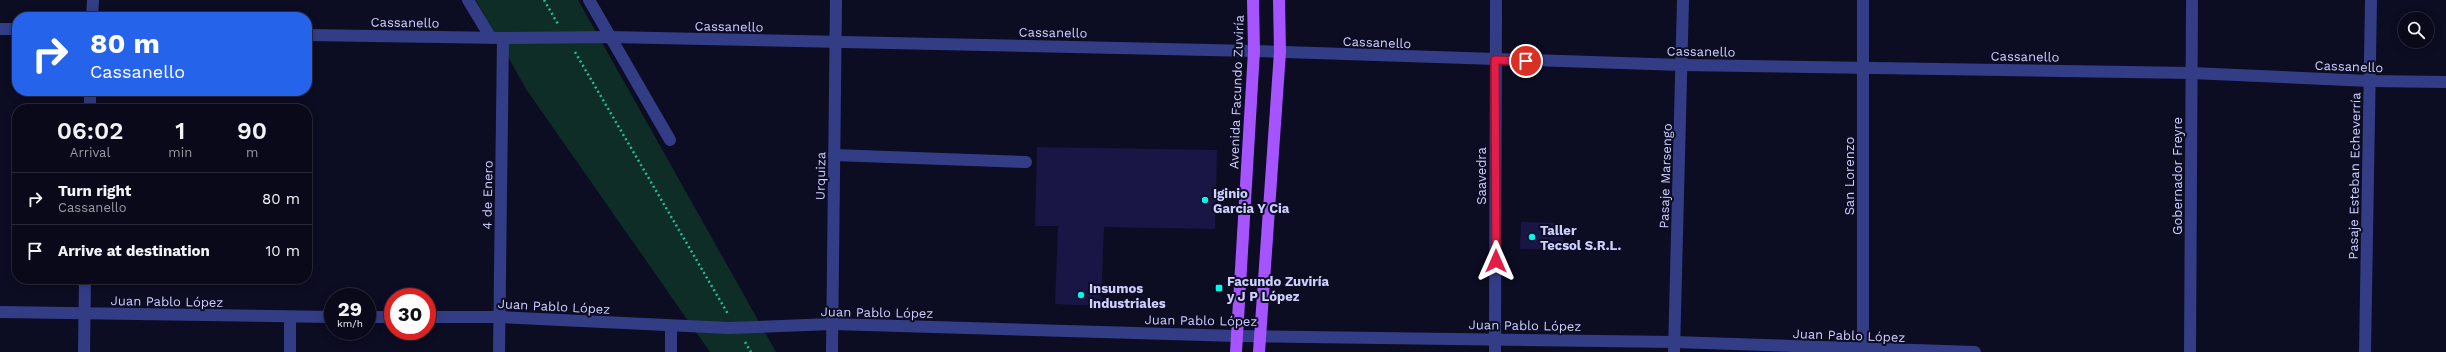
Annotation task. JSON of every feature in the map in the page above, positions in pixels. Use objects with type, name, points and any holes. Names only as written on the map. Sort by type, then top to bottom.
[{"type":"main road","name":"Avenida Facundo Zuviría","points":[[1236,352],[1254,51],[1253,0]]},
{"type":"main road","points":[[1259,352],[1280,52],[1279,0]]},
{"type":"street","points":[[92,12],[93,0]]},
{"type":"street","points":[[468,0],[491,38]]},
{"type":"street","points":[[589,0],[670,140]]},
{"type":"street","name":"Urquiza","points":[[832,352],[836,0]]},
{"type":"street","name":"Saavedra","points":[[1495,352],[1496,0]]},
{"type":"street","name":"Pasaje Marsengo","points":[[1674,347],[1683,0]]},
{"type":"street","name":"San Lorenzo","points":[[1863,0],[1863,351]]},
{"type":"street","name":"Gobernador Freyre","points":[[2190,352],[2192,0]]},
{"type":"street","name":"Pasaje Esteban Echeverría","points":[[2365,352],[2371,0]]},
{"type":"street","points":[[0,29],[12,29]]},
{"type":"street","name":"Cassanello","points":[[312,35],[491,38],[610,37],[1254,51],[1682,66],[1863,67],[2191,73],[2369,81],[2446,82]]},
{"type":"street","name":"4 de Enero","points":[[499,352],[503,38]]},
{"type":"street","points":[[834,154],[1026,162]]},
{"type":"street","points":[[84,352],[85,284]]},
{"type":"street","name":"Juan Pablo López","points":[[0,312],[324,317]]},
{"type":"street","points":[[290,317],[290,352]]},
{"type":"street","name":"Juan Pablo López","points":[[436,317],[500,317],[736,328],[832,324],[1237,336],[1260,335],[1496,339],[1674,347],[1975,352]]},
{"type":"street","points":[[671,326],[671,352]]},
{"type":"path","points":[[544,0],[751,352]]},
{"type":"green space","points":[[476,0],[578,0],[776,352],[710,352],[526,89]]},
{"type":"building","points":[[1037,147],[1217,150],[1215,229],[1104,227],[1101,306],[1055,304],[1058,226],[1035,226]]},
{"type":"building","points":[[1521,222],[1563,223],[1563,249],[1520,249]]},
{"type":"place","name":"Iginio Garcia Y Cia","points":[[1205,200]]},
{"type":"place","name":"Taller Tecsol S.R.L.","points":[[1532,237]]},
{"type":"place","name":"Facundo Zuviría y J P López","points":[[1219,288]]},
{"type":"place","name":"Insumos Industriales","points":[[1081,295]]},
{"type":"route","points":[[1496,261],[1495,60],[1526,61]]}]
